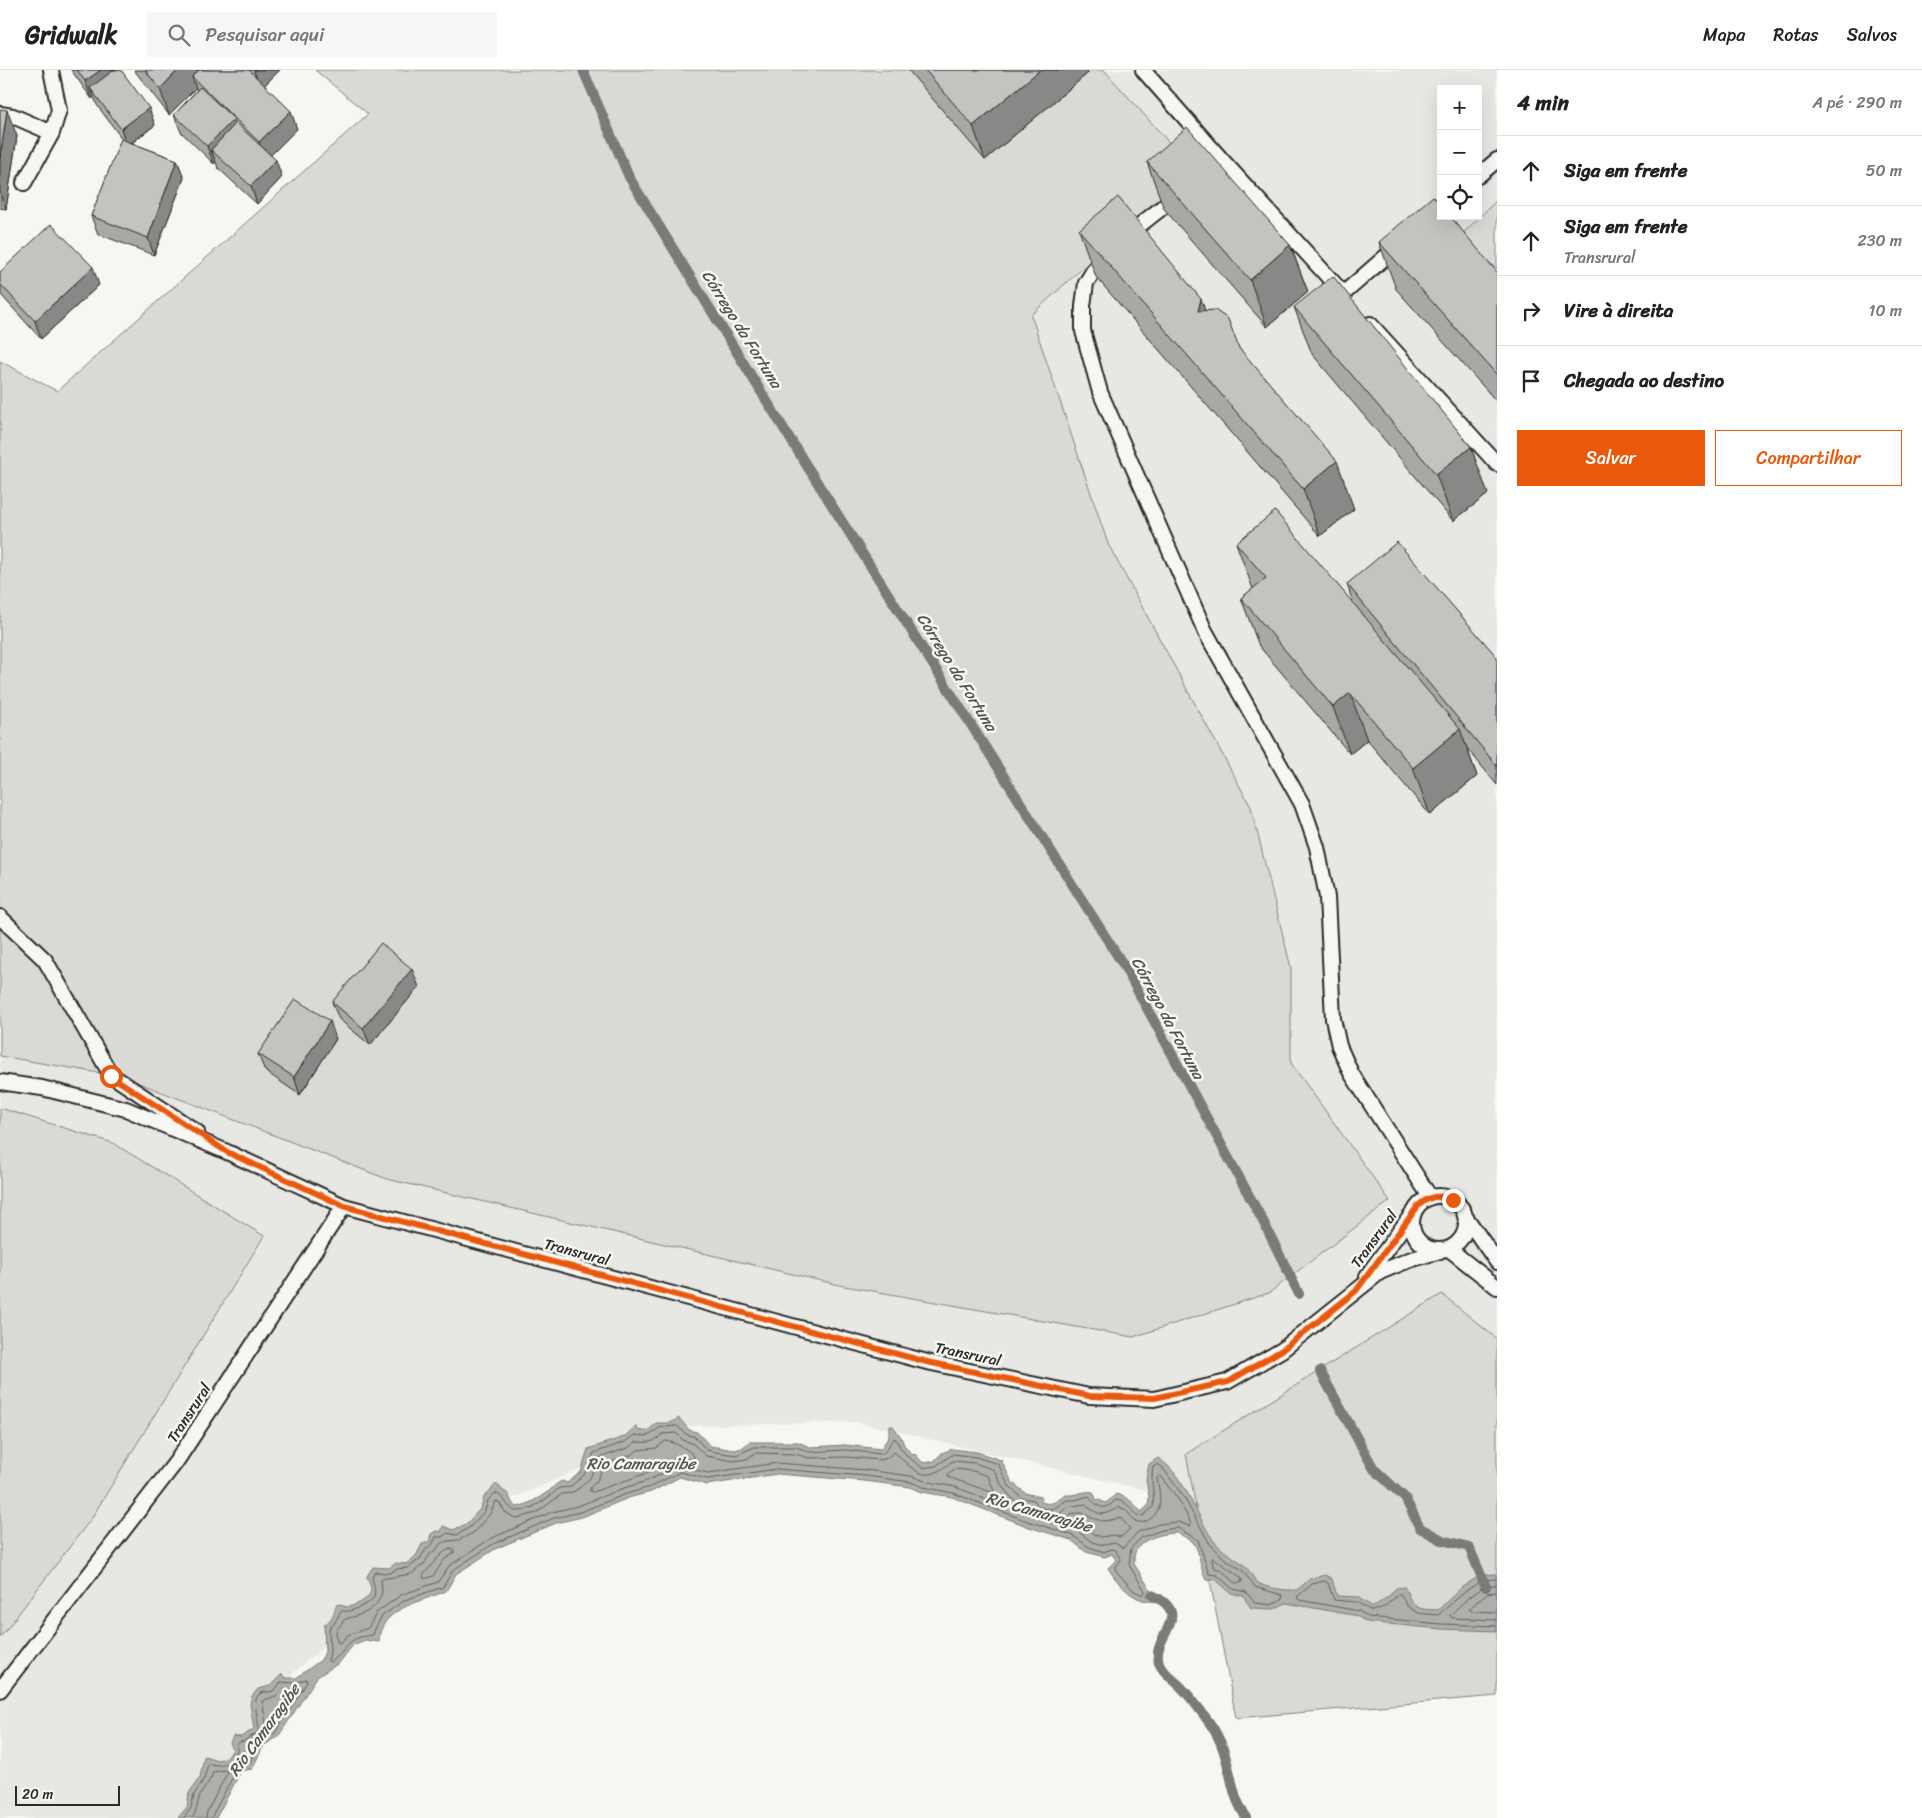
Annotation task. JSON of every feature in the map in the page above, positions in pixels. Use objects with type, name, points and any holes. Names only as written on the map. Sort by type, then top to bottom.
[{"type":"lane","points":[[24,183],[52,133],[59,110],[51,70]]},
{"type":"lane","points":[[1143,70],[1347,297],[1411,235]]},
{"type":"lane","points":[[0,114],[13,116],[52,133]]},
{"type":"lane","points":[[1222,160],[1099,262],[1086,283],[1084,331],[1100,392],[1205,631],[1302,804],[1317,847],[1327,898],[1334,1019],[1339,1046],[1351,1073],[1430,1197]]},
{"type":"lane","points":[[1479,175],[1497,160]]},
{"type":"lane","points":[[1363,316],[1497,464]]},
{"type":"lane","points":[[0,917],[46,960],[111,1076],[227,1152]]},
{"type":"lane","points":[[0,1082],[42,1088],[126,1109],[227,1152],[344,1206]]},
{"type":"lane","points":[[1497,1262],[1466,1219],[1460,1205],[1453,1200],[1446,1197],[1430,1197],[1418,1206],[1411,1222],[1412,1232],[1416,1240],[1431,1250],[1445,1250],[1497,1287]]},
{"type":"lane","name":"Transrural","points":[[0,1690],[176,1462],[344,1206],[927,1362],[1089,1396],[1154,1398],[1228,1382],[1282,1350],[1380,1272],[1409,1260],[1445,1250]]},
{"type":"lane","name":"Transrural","points":[[1356,1291],[1418,1206]]},
{"type":"lane","points":[[1445,1250],[1463,1237],[1466,1219]]},
{"type":"shaded area","points":[[315,70],[1497,70],[1497,1557],[1302,1527],[857,1422],[679,1426],[486,1510],[295,1671],[189,1818],[0,1818],[0,361],[57,391],[368,114]]},
{"type":"shaded area","points":[[315,70],[1104,70],[1192,168],[1031,315],[1108,544],[1251,807],[1291,968],[1291,1063],[1390,1201],[1269,1293],[1133,1337],[839,1285],[387,1179],[123,1077],[0,1056],[0,361],[57,391],[368,114]]},
{"type":"shaded area","points":[[1497,200],[1497,269],[1460,236],[1476,220],[1482,220],[1482,215]]},
{"type":"shaded area","points":[[0,1108],[113,1143],[264,1236],[91,1519],[0,1638]]},
{"type":"shaded area","points":[[1442,1294],[1497,1339],[1497,1696],[1236,1718],[1186,1454]]},
{"type":"water","name":"Rio Camaragibe","points":[[679,1418],[689,1430],[697,1432],[710,1446],[735,1450],[742,1448],[749,1442],[798,1442],[810,1447],[845,1445],[881,1449],[889,1436],[889,1426],[893,1426],[904,1445],[922,1462],[934,1461],[942,1453],[952,1449],[977,1452],[1001,1460],[1012,1482],[1025,1493],[1041,1497],[1041,1502],[1052,1503],[1066,1495],[1093,1492],[1096,1499],[1106,1503],[1116,1494],[1130,1501],[1141,1512],[1148,1506],[1149,1497],[1146,1479],[1149,1464],[1158,1458],[1167,1465],[1182,1484],[1213,1540],[1220,1548],[1245,1566],[1260,1584],[1276,1589],[1297,1590],[1310,1579],[1325,1575],[1332,1579],[1337,1596],[1357,1597],[1373,1607],[1388,1597],[1396,1588],[1405,1587],[1413,1604],[1420,1608],[1438,1610],[1462,1587],[1481,1575],[1496,1574],[1497,1631],[1441,1629],[1366,1622],[1358,1616],[1286,1603],[1274,1609],[1251,1608],[1243,1596],[1231,1593],[1215,1579],[1206,1579],[1196,1546],[1193,1542],[1176,1533],[1160,1535],[1149,1539],[1140,1545],[1135,1552],[1134,1564],[1150,1589],[1159,1594],[1162,1600],[1145,1601],[1130,1594],[1108,1568],[1116,1560],[1112,1554],[1105,1557],[1086,1552],[1071,1540],[1029,1527],[952,1497],[922,1492],[910,1487],[865,1481],[777,1474],[707,1485],[680,1477],[651,1492],[628,1498],[582,1517],[556,1523],[495,1549],[456,1574],[446,1591],[414,1603],[394,1614],[386,1621],[381,1630],[379,1642],[365,1640],[353,1645],[339,1663],[317,1677],[278,1737],[264,1745],[252,1769],[241,1771],[216,1818],[178,1818],[187,1807],[189,1793],[200,1777],[204,1756],[218,1760],[228,1757],[233,1749],[230,1743],[233,1736],[241,1737],[254,1729],[250,1704],[252,1696],[258,1689],[270,1686],[282,1674],[285,1678],[296,1678],[321,1660],[325,1652],[324,1625],[332,1616],[336,1605],[340,1604],[346,1607],[366,1599],[371,1592],[367,1576],[373,1567],[389,1568],[396,1563],[406,1564],[416,1556],[422,1544],[429,1542],[431,1534],[436,1531],[441,1532],[443,1526],[453,1530],[466,1524],[481,1508],[484,1497],[497,1483],[507,1493],[513,1504],[517,1507],[521,1506],[541,1496],[562,1481],[567,1483],[581,1472],[588,1449],[624,1437],[636,1426],[638,1430],[647,1431],[656,1423],[670,1423]]},
{"type":"building","points":[[77,70],[101,70],[85,81]]},
{"type":"building","points":[[114,70],[121,70],[149,108],[121,129],[90,88]]},
{"type":"building","points":[[145,70],[178,70],[160,89]]},
{"type":"building","points":[[199,70],[249,70],[291,111],[259,142],[192,77]]},
{"type":"building","points":[[925,70],[1040,70],[973,126]]},
{"type":"building","points":[[200,87],[234,119],[207,146],[174,115]]},
{"type":"building","points":[[0,109],[7,110],[0,158]]},
{"type":"building","points":[[236,123],[276,160],[251,186],[211,150]]},
{"type":"building","points":[[1187,127],[1290,245],[1250,280],[1147,162]]},
{"type":"building","points":[[121,139],[177,160],[148,238],[91,216]]},
{"type":"building","points":[[1433,196],[1437,200],[1437,220],[1453,220],[1497,272],[1497,375],[1379,242]]},
{"type":"building","points":[[1118,197],[1201,299],[1198,311],[1215,310],[1228,319],[1239,348],[1337,461],[1303,489],[1079,230]]},
{"type":"building","points":[[51,224],[93,267],[35,321],[0,284],[0,272]]},
{"type":"building","points":[[1333,276],[1471,447],[1436,474],[1294,307]]},
{"type":"building","points":[[1275,511],[1460,729],[1413,768],[1350,693],[1333,707],[1241,598],[1266,578],[1236,543]]},
{"type":"building","points":[[1397,542],[1497,657],[1497,766],[1347,584]]},
{"type":"building","points":[[381,943],[412,969],[363,1028],[332,1002]]},
{"type":"building","points":[[295,999],[330,1021],[294,1077],[258,1054]]},
{"type":"waterway","name":"Córrego da Fortuna","points":[[583,70],[629,177],[805,463],[1124,966],[1264,1223],[1299,1294]]},
{"type":"waterway","name":"Córrego da Fortuna","points":[[1320,1371],[1374,1469],[1405,1498],[1420,1528],[1442,1540],[1469,1547],[1486,1587]]},
{"type":"waterway","points":[[1152,1595],[1165,1603],[1170,1610],[1171,1618],[1169,1627],[1160,1644],[1158,1653],[1159,1663],[1194,1702],[1217,1735],[1226,1756],[1238,1803],[1246,1818]]},
{"type":"route","points":[[111,1076],[227,1152],[344,1206],[927,1362],[1089,1396],[1154,1398],[1228,1382],[1282,1350],[1356,1291],[1423,1201],[1430,1197],[1438,1196],[1453,1200]]}]
